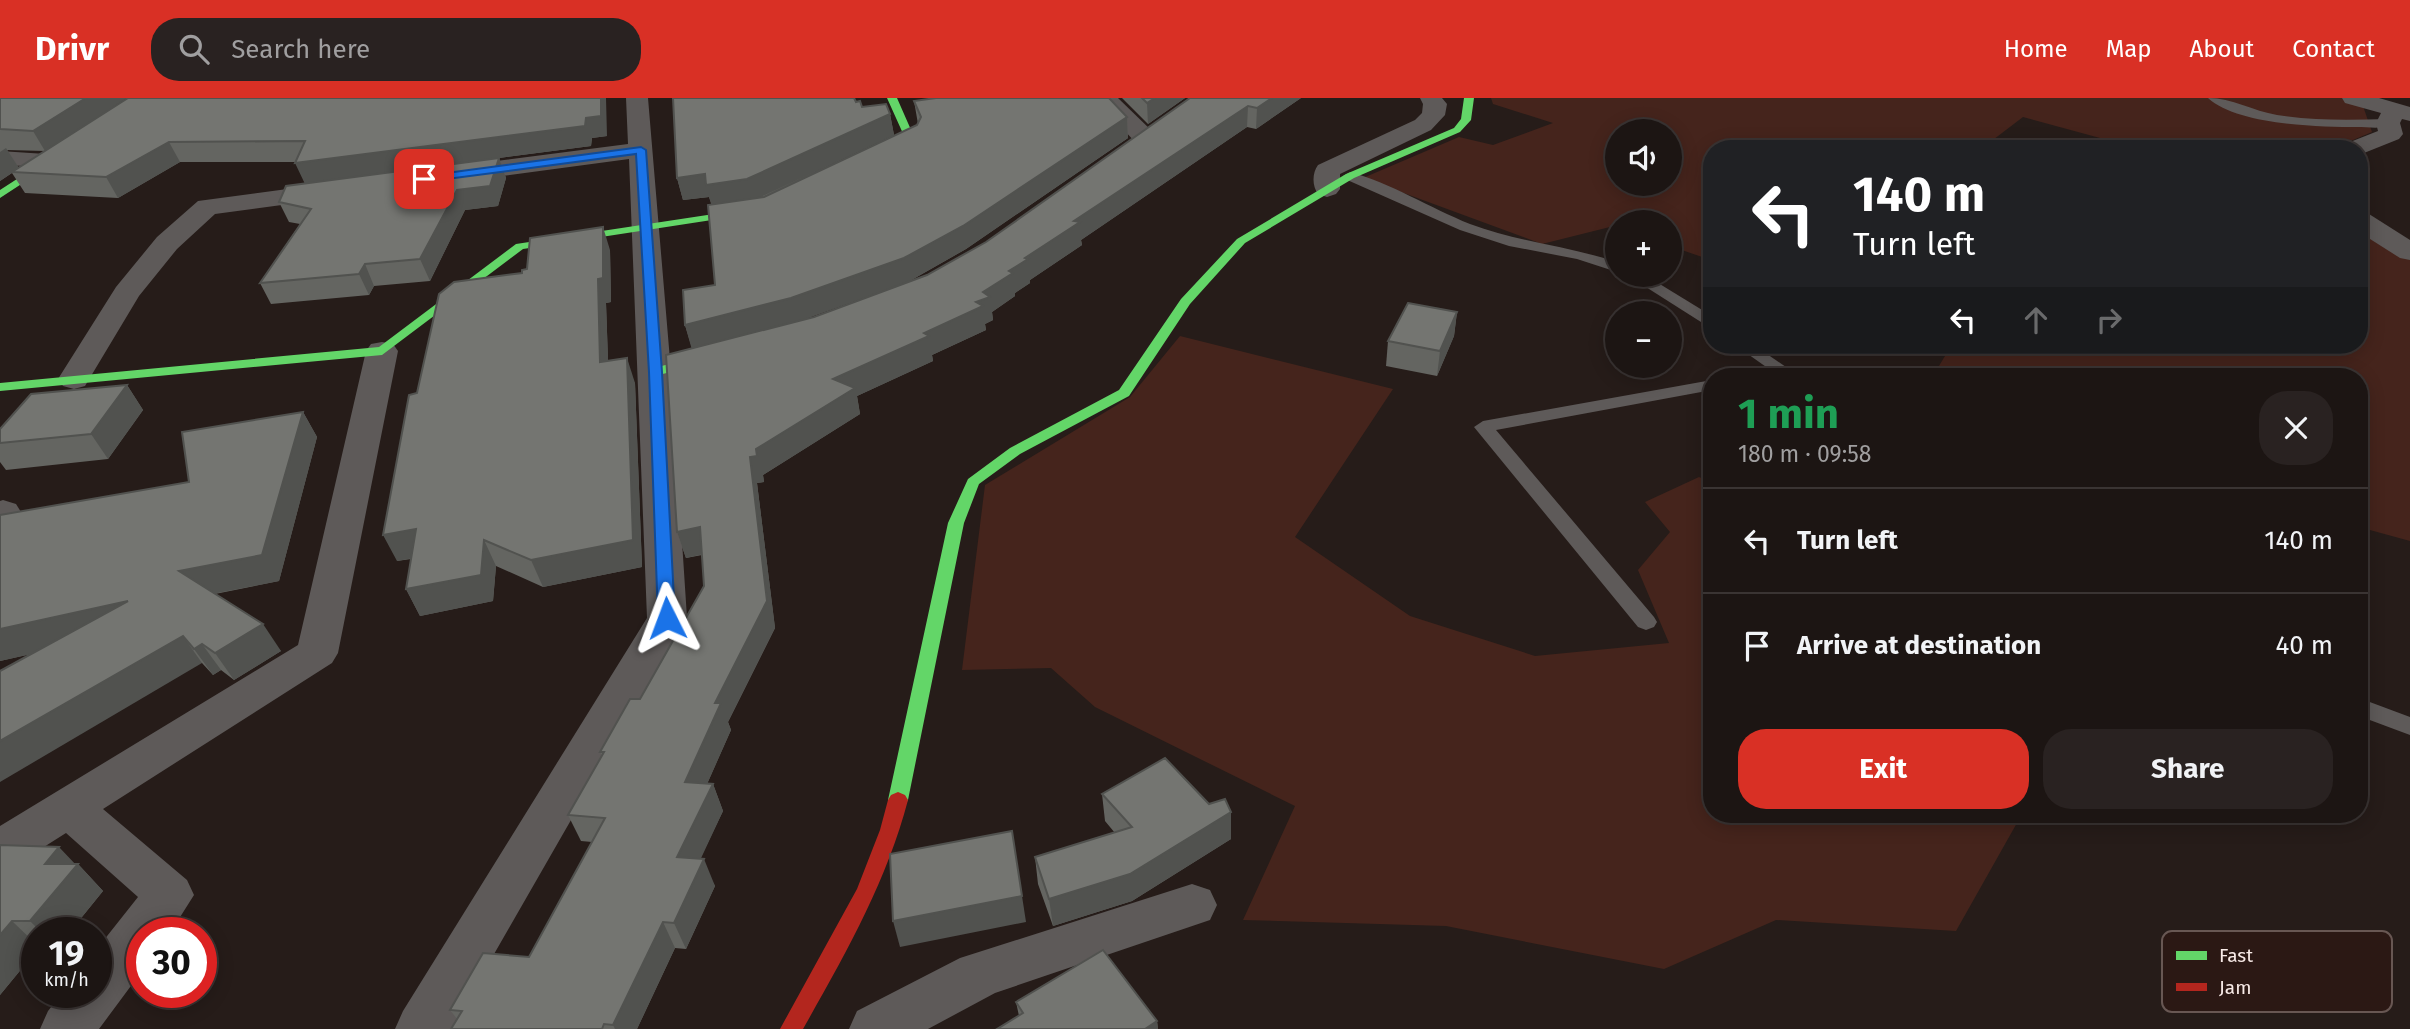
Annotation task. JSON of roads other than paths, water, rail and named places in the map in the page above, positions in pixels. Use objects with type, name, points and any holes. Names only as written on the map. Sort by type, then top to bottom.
[{"type":"street","points":[[0,195],[148,98]]},
{"type":"street","points":[[422,1029],[667,618],[647,226],[637,98]]},
{"type":"street","points":[[860,163],[910,139],[892,98]]},
{"type":"street","points":[[1105,98],[1145,139]]},
{"type":"street","points":[[1327,189],[1327,170],[1423,125],[1433,115],[1435,104],[1431,98]]},
{"type":"street","points":[[790,1029],[843,937],[890,836],[956,523],[973,482],[1015,451],[1124,393],[1185,302],[1241,241],[1350,176],[1457,131],[1466,120],[1469,98]]},
{"type":"street","points":[[2353,98],[2397,116],[2391,134],[2368,143]]},
{"type":"street","points":[[424,179],[641,150]]},
{"type":"street","points":[[0,158],[52,160]]},
{"type":"street","points":[[74,379],[126,293],[167,243],[207,207],[356,188]]},
{"type":"street","points":[[0,387],[382,351],[520,246],[759,211],[772,205]]},
{"type":"street","points":[[2368,225],[2410,251]]},
{"type":"street","points":[[0,850],[317,653],[382,351]]},
{"type":"street","points":[[655,372],[732,352]]},
{"type":"street","points":[[69,807],[169,895],[112,971]]},
{"type":"street","points":[[876,1029],[979,975],[1192,905]]},
{"type":"street","points":[[67,1029],[83,1008]]},
{"type":"lane","points":[[2214,98],[2249,111],[2301,122],[2397,116]]},
{"type":"lane","points":[[1350,176],[1465,227],[1514,243],[1580,255],[1605,263]]},
{"type":"lane","points":[[1654,287],[1703,318]]},
{"type":"lane","points":[[1757,354],[1778,368]]},
{"type":"lane","points":[[1646,622],[1483,427],[1703,387]]},
{"type":"lane","points":[[2368,710],[2410,726]]}]
